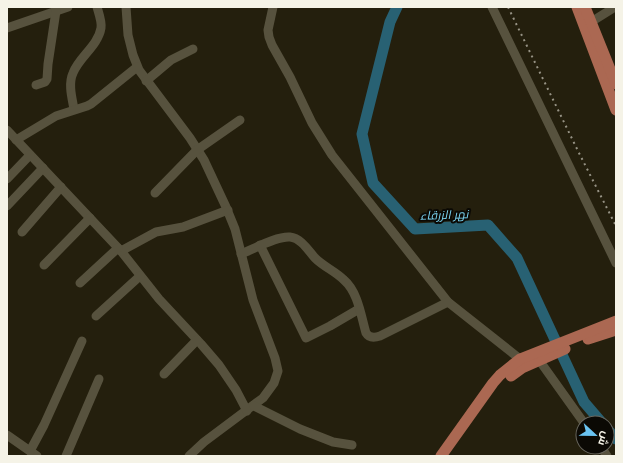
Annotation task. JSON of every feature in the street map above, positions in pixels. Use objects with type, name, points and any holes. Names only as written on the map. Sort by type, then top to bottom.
[{"type":"main road","points":[[577,7],[616,110]]},
{"type":"main road","points":[[585,7],[616,84]]},
{"type":"main road","points":[[572,342],[616,321]]},
{"type":"main road","points":[[441,456],[493,383],[500,375],[520,359],[572,342],[616,330]]},
{"type":"main road","points":[[450,456],[501,385],[522,368],[539,360],[553,349]]},
{"type":"street","points":[[8,26],[68,7]]},
{"type":"street","points":[[74,109],[70,86],[71,78],[75,68],[99,35],[101,24],[97,7]]},
{"type":"street","points":[[126,7],[128,35],[137,67],[197,150],[214,180],[228,210],[253,300],[275,358],[278,371],[277,377],[269,391],[250,408],[204,442],[189,456]]},
{"type":"street","points":[[273,7],[268,30],[269,37],[317,132],[332,155],[448,302],[520,359]]},
{"type":"street","points":[[492,7],[616,263]]},
{"type":"street","points":[[591,22],[615,7]]},
{"type":"street","points":[[36,85],[45,82],[47,79],[56,11]]},
{"type":"street","points":[[146,81],[171,60],[193,49]]},
{"type":"street","points":[[16,140],[52,118],[91,104],[137,67]]},
{"type":"street","points":[[154,193],[197,150],[240,120]]},
{"type":"street","points":[[7,130],[119,249],[171,312],[219,365],[250,408],[333,442],[352,445]]},
{"type":"street","points":[[7,179],[30,155]]},
{"type":"street","points":[[7,206],[43,168]]},
{"type":"street","points":[[22,232],[61,187]]},
{"type":"street","points":[[80,283],[119,249],[156,232],[183,227],[228,210]]},
{"type":"street","points":[[44,265],[90,218]]},
{"type":"street","points":[[241,254],[260,245],[283,237],[296,239],[323,264],[346,280],[354,294],[366,333],[374,338],[409,323],[448,302]]},
{"type":"street","points":[[260,245],[306,338],[359,309]]},
{"type":"street","points":[[96,316],[140,276]]},
{"type":"street","points":[[164,374],[197,340]]},
{"type":"street","points":[[7,435],[35,455],[44,425],[82,341]]},
{"type":"street","points":[[539,360],[578,415]]},
{"type":"street","points":[[66,456],[99,379]]},
{"type":"waterway","name":"نهر الزرقاء","points":[[397,7],[390,22],[362,134],[373,183],[415,229],[488,225],[517,258],[584,402],[595,415]]},
{"type":"railway","points":[[508,7],[616,226]]}]
